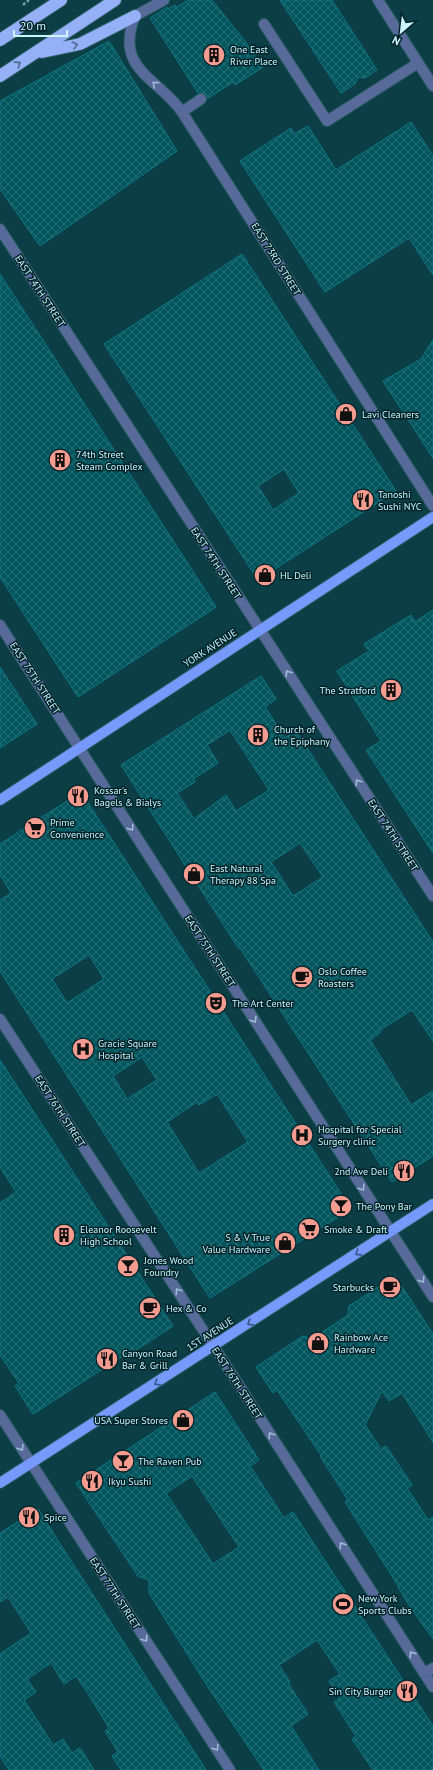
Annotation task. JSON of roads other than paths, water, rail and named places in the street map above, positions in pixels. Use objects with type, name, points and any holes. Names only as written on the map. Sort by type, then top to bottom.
[{"type":"highway","points":[[0,40],[61,0]]},
{"type":"highway","points":[[0,76],[115,0]]},
{"type":"highway","points":[[36,53],[80,44],[136,16]]},
{"type":"main road","name":"YORK AVENUE","points":[[0,800],[433,517]]},
{"type":"main road","name":"1ST AVENUE","points":[[0,1483],[214,1347],[433,1204]]},
{"type":"street","points":[[136,16],[164,0]]},
{"type":"street","points":[[378,0],[433,86]]},
{"type":"street","name":"EAST 73RD STREET","points":[[136,16],[131,29],[129,43],[134,61],[147,77],[169,95],[182,112],[433,506]]},
{"type":"street","points":[[264,24],[327,121],[418,63]]},
{"type":"street","points":[[182,112],[202,99]]},
{"type":"street","name":"EAST 74TH STREET","points":[[0,229],[433,896]]},
{"type":"street","name":"EAST 75TH STREET","points":[[0,625],[433,1297]]},
{"type":"street","name":"EAST 76TH STREET","points":[[0,1019],[214,1347],[429,1671],[433,1687]]},
{"type":"street","name":"EAST 77TH STREET","points":[[0,1415],[230,1770]]},
{"type":"place","name":"One East River Place","points":[[214,55]]},
{"type":"place","name":"Lavi Cleaners","points":[[346,414]]},
{"type":"place","name":"74th Street Steam Complex","points":[[60,460]]},
{"type":"place","name":"Tanoshi Sushi NYC","points":[[363,500]]},
{"type":"place","name":"HL Deli","points":[[265,575]]},
{"type":"place","name":"The Stratford","points":[[391,690]]},
{"type":"place","name":"Church of the Epiphany","points":[[258,735]]},
{"type":"place","name":"Kossar's Bagels & Bialys","points":[[78,796]]},
{"type":"place","name":"Prime Convenience","points":[[35,828]]},
{"type":"place","name":"East Natural Therapy 88 Spa","points":[[194,874]]},
{"type":"place","name":"Oslo Coffee Roasters","points":[[302,977]]},
{"type":"place","name":"The Art Center","points":[[216,1003]]},
{"type":"place","name":"Gracie Square Hospital","points":[[83,1049]]},
{"type":"place","name":"Hospital for Special Surgery clinic","points":[[302,1135]]},
{"type":"place","name":"2nd Ave Deli","points":[[404,1171]]},
{"type":"place","name":"The Pony Bar","points":[[341,1206]]},
{"type":"place","name":"Smoke & Draft","points":[[309,1229]]},
{"type":"place","name":"Eleanor Roosevelt High School","points":[[64,1235]]},
{"type":"place","name":"S & V True Value Hardware","points":[[285,1243]]},
{"type":"place","name":"Jones Wood Foundry","points":[[128,1266]]},
{"type":"place","name":"Starbucks","points":[[390,1287]]},
{"type":"place","name":"Hex & Co","points":[[150,1308]]},
{"type":"place","name":"Rainbow Ace Hardware","points":[[318,1343]]},
{"type":"place","name":"Canyon Road Bar & Grill","points":[[107,1359]]},
{"type":"place","name":"USA Super Stores","points":[[183,1420]]},
{"type":"place","name":"The Raven Pub","points":[[123,1461]]},
{"type":"place","name":"Ikyu Sushi","points":[[92,1481]]},
{"type":"place","name":"Spice","points":[[29,1517]]},
{"type":"place","name":"New York Sports Clubs","points":[[343,1604]]},
{"type":"place","name":"Sin City Burger","points":[[407,1691]]}]
